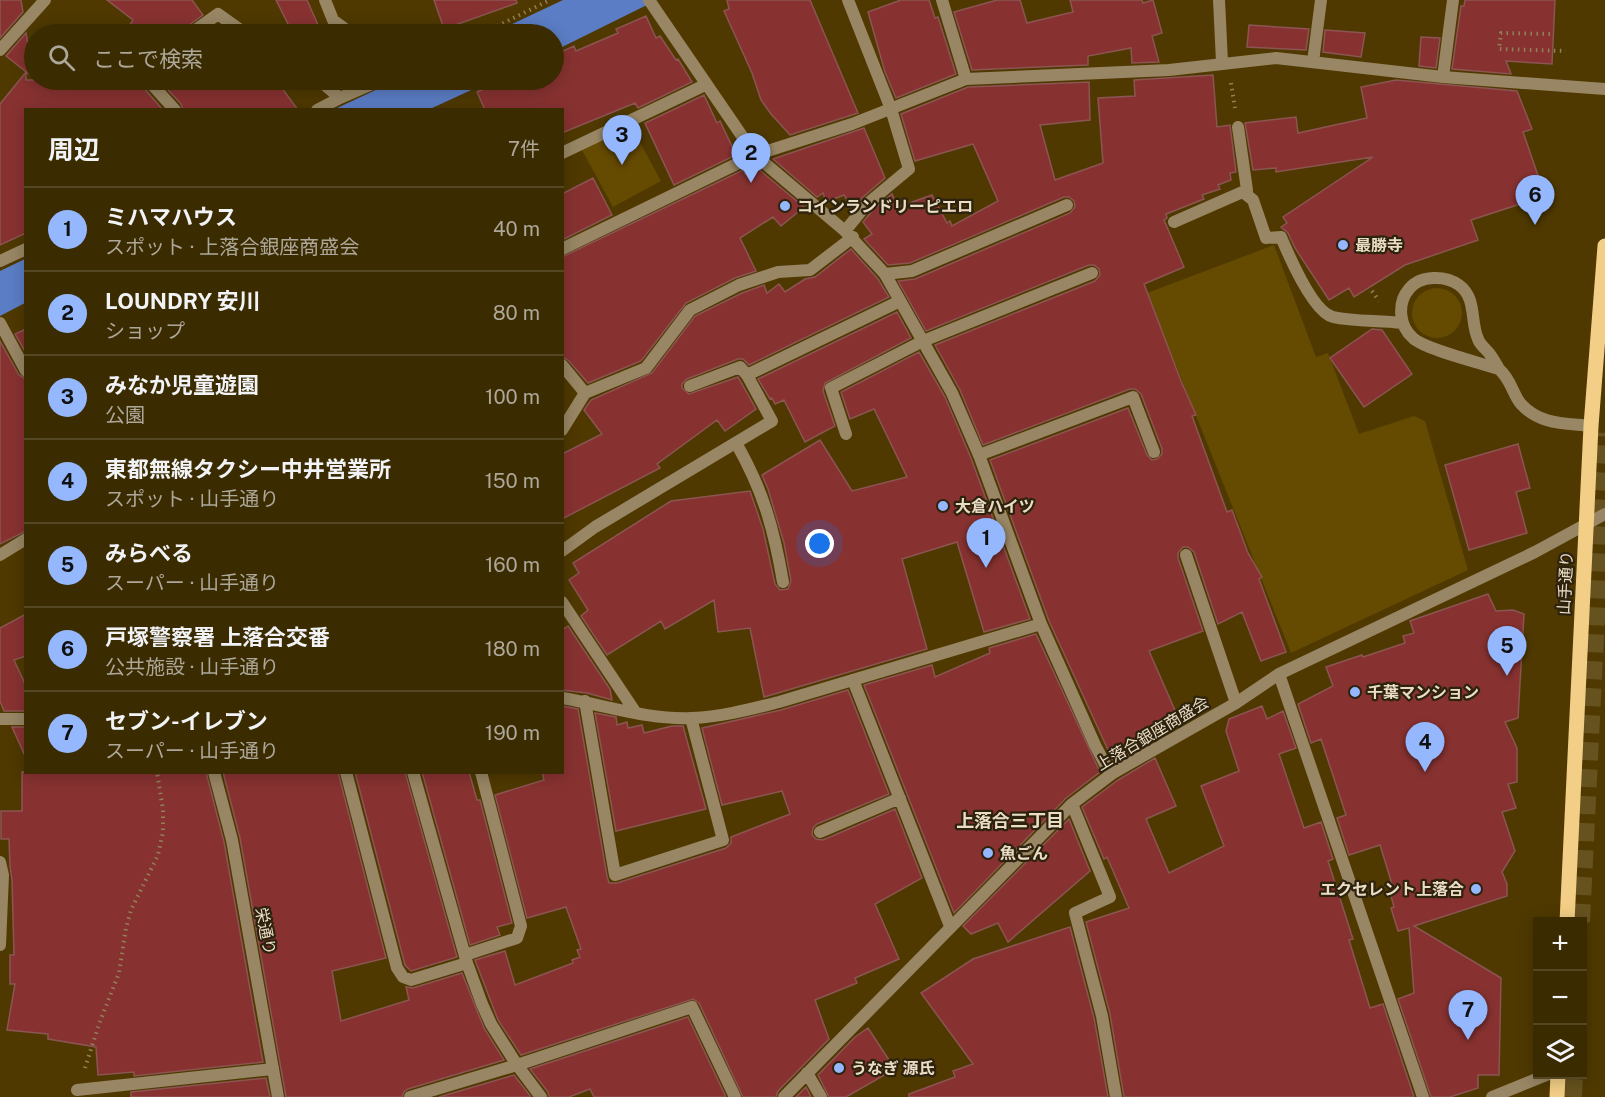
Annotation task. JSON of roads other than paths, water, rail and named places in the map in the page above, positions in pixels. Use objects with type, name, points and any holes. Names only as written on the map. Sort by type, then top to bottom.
[{"type":"main road","name":"山手通り","points":[[1567,917],[1591,426],[1605,246]]},
{"type":"main road","points":[[1557,1097],[1558,1079]]},
{"type":"street","points":[[0,50],[45,0]]},
{"type":"street","points":[[325,0],[333,20],[338,24]]},
{"type":"street","points":[[564,426],[585,393],[646,368],[690,310],[739,285],[778,272],[810,270],[849,234],[867,204],[909,169],[891,109],[849,0]]},
{"type":"street","points":[[942,0],[966,79]]},
{"type":"street","points":[[1219,0],[1226,65]]},
{"type":"street","points":[[1313,62],[1321,0]]},
{"type":"street","points":[[1443,77],[1453,0]]},
{"type":"street","points":[[650,2],[755,155],[849,234],[885,274],[951,393],[979,455],[1041,624],[1095,745],[1107,768],[1113,773]]},
{"type":"street","points":[[204,24],[218,14],[232,24]]},
{"type":"street","points":[[564,248],[755,155],[891,109],[966,79],[1169,70],[1276,58],[1443,77],[1605,89]]},
{"type":"street","points":[[564,152],[705,85]]},
{"type":"street","points":[[157,90],[174,108]]},
{"type":"street","points":[[331,90],[340,98]]},
{"type":"street","points":[[321,108],[358,90]]},
{"type":"street","points":[[1174,222],[1247,190],[1238,127]]},
{"type":"street","points":[[1243,192],[1253,200],[1266,238],[1281,237],[1295,270],[1320,309],[1331,317],[1402,323]]},
{"type":"street","points":[[885,274],[912,271],[1067,205]]},
{"type":"street","points":[[0,261],[24,250]]},
{"type":"street","points":[[846,434],[831,388],[923,340],[1092,273]]},
{"type":"street","points":[[1499,369],[1425,345],[1413,338],[1402,323],[1401,306],[1409,288],[1427,278],[1446,278],[1461,286],[1472,305],[1478,340],[1499,369],[1508,377],[1521,404],[1544,421],[1591,426]]},
{"type":"street","points":[[747,375],[900,301]]},
{"type":"street","points":[[0,323],[24,367]]},
{"type":"street","points":[[564,367],[585,393]]},
{"type":"street","points":[[564,550],[595,527],[772,421],[747,375],[740,367],[690,386]]},
{"type":"street","points":[[979,455],[1133,397],[1154,452]]},
{"type":"street","points":[[736,443],[751,469],[764,500],[775,536],[783,582]]},
{"type":"street","name":"上落合銀座商盛会","points":[[784,1097],[1072,804],[1113,773],[1236,703],[1279,674],[1605,514]]},
{"type":"street","points":[[0,555],[24,539]]},
{"type":"street","points":[[1186,555],[1236,703]]},
{"type":"street","points":[[564,605],[636,713]]},
{"type":"street","points":[[564,698],[636,713],[691,718],[738,712],[779,702],[1041,624]]},
{"type":"street","points":[[1279,674],[1424,1097]]},
{"type":"street","points":[[853,680],[950,926]]},
{"type":"street","points":[[585,702],[615,875],[723,840],[691,718]]},
{"type":"street","points":[[0,719],[24,719]]},
{"type":"street","name":"栄通り","points":[[215,774],[232,840],[278,1097]]},
{"type":"street","points":[[347,774],[396,968],[403,977],[411,980],[517,938],[521,927],[482,774]]},
{"type":"street","points":[[414,774],[466,959],[492,1024],[517,1065],[541,1097]]},
{"type":"street","points":[[820,832],[900,798]]},
{"type":"street","points":[[1072,804],[1110,897],[1075,914],[1102,1016],[1116,1097]]},
{"type":"street","points":[[0,861],[3,874],[0,945]]},
{"type":"street","points":[[410,1097],[517,1065],[692,1007],[735,1097]]},
{"type":"street","points":[[77,1090],[273,1069]]},
{"type":"street","points":[[807,1073],[821,1097]]},
{"type":"street","points":[[1492,1097],[1537,1079]]},
{"type":"water","points":[[563,0],[657,0],[564,46],[564,24],[512,24]]},
{"type":"water","points":[[376,90],[471,90],[432,108],[337,108]]},
{"type":"water","points":[[24,259],[24,304],[0,316],[0,271]]},
{"type":"tunnel","points":[[1581,917],[1605,433]]},
{"type":"tunnel","points":[[1573,1097],[1574,1079]]},
{"type":"place","name":"みなか児童遊園","points":[[622,165]]},
{"type":"place","name":"LOUNDRY 安川","points":[[751,183]]},
{"type":"place","name":"コインランドリーピエロ","points":[[785,206]]},
{"type":"place","name":"戸塚警察署 上落合交番","points":[[1535,225]]},
{"type":"place","name":"最勝寺","points":[[1343,245]]},
{"type":"place","name":"大倉ハイツ","points":[[943,506]]},
{"type":"place","name":"ミハマハウス","points":[[986,568]]},
{"type":"place","name":"みらべる","points":[[1507,676]]},
{"type":"place","name":"千葉マンション","points":[[1355,692]]},
{"type":"place","name":"東都無線タクシー中井営業所","points":[[1425,772]]},
{"type":"place","name":"魚ごん","points":[[988,853]]},
{"type":"place","name":"エクセレント上落合","points":[[1476,889]]},
{"type":"place","name":"セブン-イレブン","points":[[1468,1040]]},
{"type":"place","name":"うなぎ 源氏","points":[[839,1068]]},
{"type":"district","name":"上落合三丁目","points":[[1010,821]]}]
